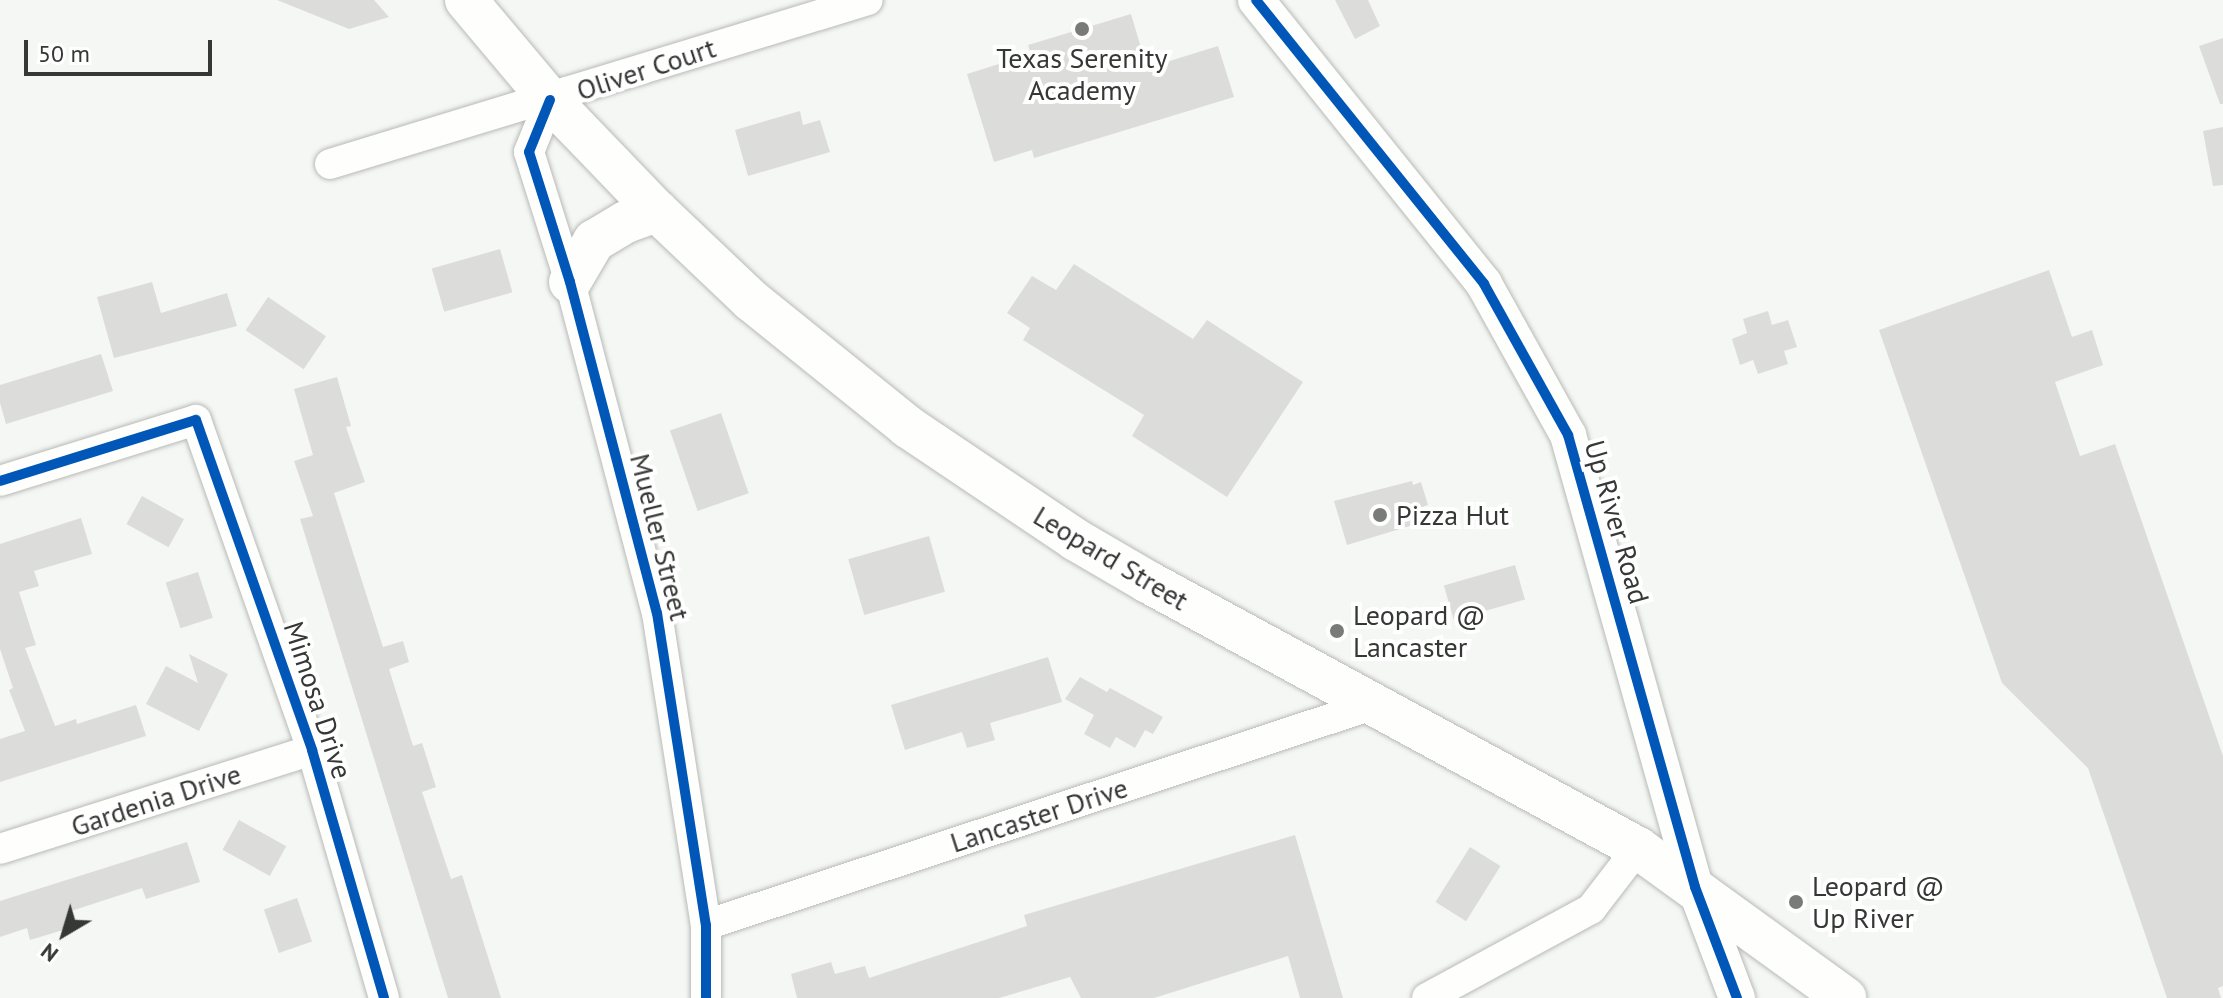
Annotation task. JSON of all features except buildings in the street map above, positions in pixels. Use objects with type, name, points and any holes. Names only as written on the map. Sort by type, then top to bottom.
[{"type":"main road","name":"Leopard Street","points":[[466,0],[550,100],[657,211],[752,301],[908,427],[1076,540],[1372,705],[1638,848],[1845,998]]},
{"type":"main road","points":[[570,282],[594,241],[626,222],[657,211]]},
{"type":"street","name":"Oliver Court","points":[[330,164],[550,100],[868,0]]},
{"type":"street","name":"Up River Road","points":[[1256,0],[1484,284],[1568,435],[1695,887],[1737,998]]},
{"type":"street","name":"Mueller Street","points":[[550,100],[529,152],[570,282],[657,613],[706,925],[706,998]]},
{"type":"street","name":"Mimosa Drive","points":[[0,481],[196,420],[312,750],[384,998]]},
{"type":"street","name":"Lancaster Drive","points":[[706,925],[1372,705]]},
{"type":"street","name":"Gardenia Drive","points":[[0,849],[312,750]]},
{"type":"street","points":[[1427,998],[1591,909],[1638,848]]},
{"type":"cycle path","points":[[1256,0],[1484,284],[1568,435],[1695,887],[1737,998]]},
{"type":"cycle path","points":[[550,100],[529,152],[570,282],[657,613],[706,925],[706,998]]},
{"type":"cycle path","points":[[0,481],[196,420],[312,750],[384,998]]},
{"type":"place","name":"Texas Serenity Academy","points":[[1082,29]]},
{"type":"place","name":"Pizza Hut","points":[[1380,515]]},
{"type":"place","name":"Leopard @ Lancaster","points":[[1337,631]]},
{"type":"place","name":"Leopard @ Up River","points":[[1796,902]]}]
